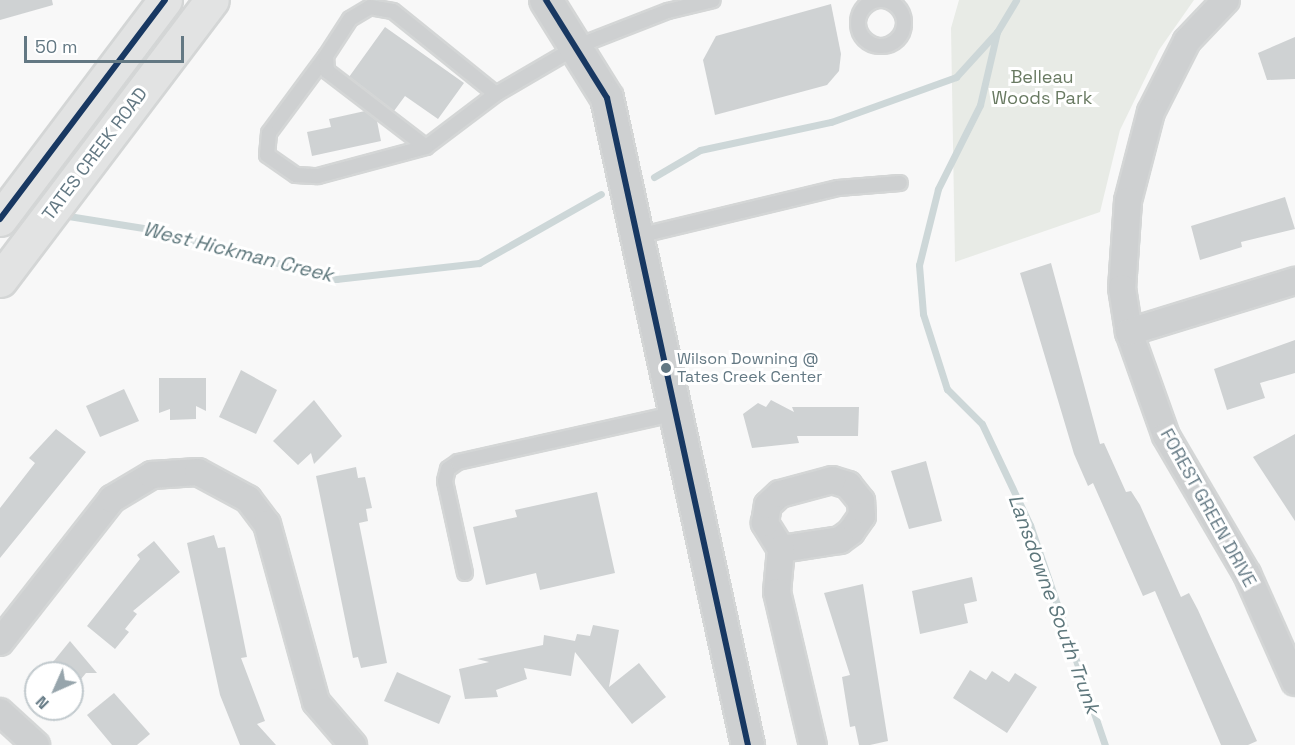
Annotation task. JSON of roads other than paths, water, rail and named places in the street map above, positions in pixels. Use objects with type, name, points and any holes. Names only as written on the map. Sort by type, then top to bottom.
[{"type":"main road","name":"TATES CREEK ROAD","points":[[0,219],[165,0]]},
{"type":"main road","name":"TATES CREEK ROAD","points":[[0,280],[212,0]]},
{"type":"street","points":[[546,0],[578,46],[607,98],[638,236],[672,414],[747,745]]},
{"type":"street","name":"FOREST GREEN DRIVE","points":[[1226,0],[1187,41],[1151,112],[1123,236],[1122,288],[1129,332],[1171,446],[1247,573],[1295,682]]},
{"type":"street","points":[[1129,332],[1295,281]]},
{"type":"street","points":[[0,642],[111,499],[152,475],[198,472],[248,499],[267,524],[316,702],[353,745]]},
{"type":"street","points":[[781,549],[777,591],[813,745]]},
{"type":"street","points":[[0,712],[36,745]]},
{"type":"lane","points":[[496,94],[434,40],[393,11],[370,7],[350,19],[326,56],[269,133],[267,155],[280,168],[318,176],[426,147],[496,94],[578,46],[668,11],[713,0]]},
{"type":"lane","points":[[326,56],[327,71],[337,81],[426,147]]},
{"type":"lane","points":[[638,236],[838,188],[900,183]]},
{"type":"lane","points":[[465,573],[445,481],[448,469],[458,462],[672,414]]},
{"type":"waterway","name":"West Hickman Creek","points":[[654,177],[700,150],[831,122],[956,77],[997,32],[1016,0]]},
{"type":"waterway","name":"Lansdowne South Trunk","points":[[997,32],[980,105],[938,189],[919,265],[923,314],[947,389],[982,424],[1030,525],[1105,745]]},
{"type":"waterway","name":"West Hickman Creek","points":[[62,215],[156,230],[336,279],[479,263],[601,194]]},
{"type":"place","name":"Wilson Downing @ Tates Creek Center","points":[[666,368]]},
{"type":"park label","name":"Belleau Woods Park","points":[[1042,88]]}]
